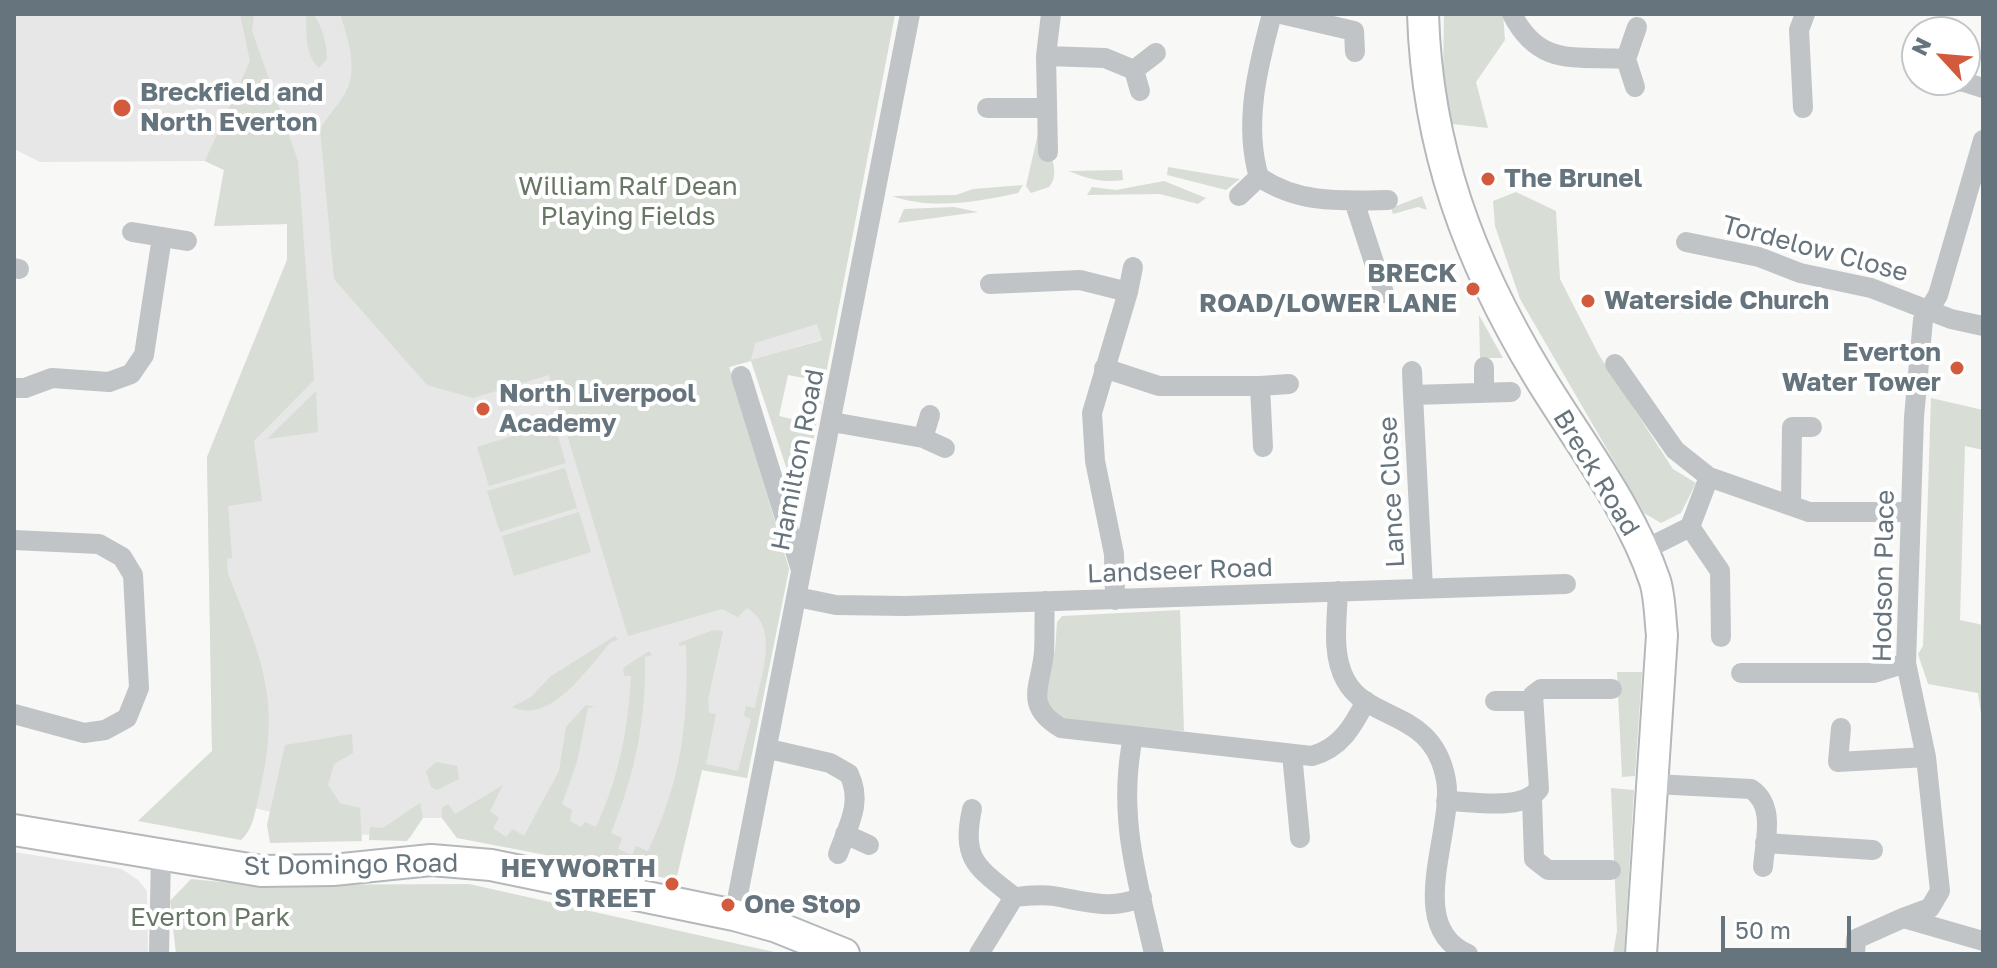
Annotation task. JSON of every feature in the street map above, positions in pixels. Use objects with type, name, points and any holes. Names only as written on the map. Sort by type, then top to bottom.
[{"type":"main road","name":"Breck Road","points":[[1423,14],[1432,122],[1453,200],[1474,252],[1535,371],[1633,530],[1656,583],[1662,635],[1655,784],[1641,954]]},
{"type":"main road","name":"St Domingo Road","points":[[14,830],[261,871],[333,870],[431,860],[491,865],[734,915]]},
{"type":"main road","points":[[734,915],[777,927],[844,954]]},
{"type":"street","name":"Hamilton Road","points":[[734,915],[769,749],[910,14]]},
{"type":"street","points":[[1048,152],[1046,56],[1051,14]]},
{"type":"street","points":[[1272,14],[1253,109],[1254,160],[1259,177],[1291,195],[1354,201],[1388,200]]},
{"type":"street","points":[[1281,14],[1354,31],[1355,52]]},
{"type":"street","points":[[1512,14],[1523,37],[1550,55],[1626,59]]},
{"type":"street","points":[[1803,108],[1799,30],[1805,14]]},
{"type":"street","points":[[1635,87],[1626,59],[1637,27]]},
{"type":"street","points":[[1134,70],[1156,53]]},
{"type":"street","points":[[1046,56],[1105,58],[1134,70]]},
{"type":"street","points":[[1134,70],[1140,91]]},
{"type":"street","points":[[987,108],[1045,108]]},
{"type":"street","name":"Hodson Place","points":[[1855,954],[1856,939],[1930,908],[1940,891],[1926,757],[1906,663],[1910,512],[1923,320],[1938,295],[1983,140]]},
{"type":"street","points":[[1239,196],[1259,177]]},
{"type":"street","points":[[1354,201],[1384,293]]},
{"type":"street","points":[[132,232],[187,241]]},
{"type":"street","points":[[14,388],[25,388],[52,378],[109,382],[131,374],[144,355],[162,237]]},
{"type":"street","name":"Tordelow Close","points":[[1686,242],[1759,257],[1800,273],[1871,288],[1983,326]]},
{"type":"street","points":[[1115,600],[1114,554],[1091,438],[1092,413],[1133,267]]},
{"type":"street","points":[[990,284],[1080,280],[1128,292]]},
{"type":"street","points":[[1615,364],[1651,421],[1675,450],[1709,477],[1809,512],[1910,512]]},
{"type":"street","points":[[1484,367],[1484,393]]},
{"type":"street","points":[[1104,368],[1159,386],[1289,384]]},
{"type":"street","points":[[1412,371],[1413,395]]},
{"type":"street","points":[[741,376],[802,574]]},
{"type":"street","points":[[1260,386],[1263,447]]},
{"type":"street","name":"Lance Close","points":[[1423,588],[1413,395],[1511,392]]},
{"type":"street","points":[[923,438],[930,415]]},
{"type":"street","points":[[832,422],[923,438],[945,448]]},
{"type":"street","points":[[1791,506],[1794,427]]},
{"type":"street","points":[[1642,551],[1690,527],[1709,477]]},
{"type":"street","points":[[1690,527],[1720,571],[1721,637]]},
{"type":"street","points":[[14,540],[99,544],[122,557],[133,575],[139,688],[127,718],[105,730],[84,733],[14,714]]},
{"type":"street","name":"Landseer Road","points":[[797,597],[866,606],[1566,584]]},
{"type":"street","points":[[1338,591],[1336,641],[1341,669],[1355,693],[1392,712],[1424,735],[1443,769],[1446,801],[1435,909],[1442,933],[1462,953]]},
{"type":"street","points":[[1045,601],[1044,652],[1036,694],[1041,712],[1061,728],[1312,756],[1333,747],[1354,724],[1366,701]]},
{"type":"street","points":[[1741,673],[1874,673],[1906,663]]},
{"type":"street","points":[[1446,801],[1518,802],[1532,798],[1539,789],[1533,695],[1541,689],[1612,689]]},
{"type":"street","points":[[1495,701],[1533,701]]},
{"type":"street","points":[[1841,728],[1838,762],[1926,757]]},
{"type":"street","points":[[1133,737],[1125,805],[1154,954]]},
{"type":"street","points":[[769,749],[830,763],[849,774],[857,795],[842,844],[869,845]]},
{"type":"street","points":[[1292,754],[1300,838]]},
{"type":"street","points":[[1655,784],[1751,789],[1763,797],[1767,812],[1763,867]]},
{"type":"street","points":[[1532,798],[1534,859],[1540,865],[1548,870],[1611,870]]},
{"type":"street","points":[[972,809],[968,839],[972,859],[1014,897],[1056,897],[1091,905],[1118,904],[1142,897]]},
{"type":"street","points":[[1765,843],[1873,850]]},
{"type":"street","points":[[159,954],[161,854]]},
{"type":"street","points":[[979,954],[1014,897]]},
{"type":"street","points":[[1903,918],[1983,941]]},
{"type":"shaded area","name":"North Liverpool Academy","points":[[14,14],[895,14],[833,336],[729,367],[789,569],[747,778],[702,770],[676,880],[504,844],[457,838],[442,818],[423,818],[410,838],[285,829],[271,812],[254,808],[138,821],[212,751],[207,457],[287,260],[287,224],[214,226],[224,170],[205,161],[40,162],[14,149]]},
{"type":"shaded area","points":[[14,852],[122,869],[138,880],[147,891],[148,954],[14,954]]},
{"type":"green space","points":[[240,14],[254,14],[252,31],[298,161],[314,380],[254,441],[262,501],[228,506],[232,558],[227,559],[228,574],[259,656],[268,706],[266,762],[255,813],[241,840],[138,821],[212,751],[207,457],[287,260],[287,224],[214,226],[224,170],[205,161],[250,61]]},
{"type":"green space","points":[[306,14],[313,14],[325,42],[327,59],[319,68],[309,50]]},
{"type":"green space","name":"William Ralf Dean Playing Fields","points":[[340,14],[895,14],[800,509],[751,361],[729,367],[789,569],[747,778],[702,770],[676,880],[457,838],[442,818],[442,808],[448,804],[455,814],[503,785],[490,811],[499,818],[493,828],[506,837],[513,829],[524,836],[559,771],[566,727],[586,705],[595,707],[588,708],[577,762],[562,804],[572,810],[570,821],[581,827],[585,822],[596,827],[611,790],[625,735],[631,676],[624,676],[623,668],[649,651],[652,655],[645,657],[637,747],[627,790],[611,833],[622,838],[618,849],[632,855],[636,846],[648,851],[675,776],[684,726],[686,645],[679,646],[679,643],[713,630],[723,631],[708,700],[709,713],[716,714],[706,764],[738,771],[751,719],[744,716],[746,706],[755,708],[764,669],[766,640],[757,617],[747,608],[738,617],[722,609],[628,636],[549,375],[473,398],[427,385],[334,279],[320,129],[343,97],[351,77],[351,56]],"holes":[[[817,324],[822,340],[751,360],[755,343]],[[788,375],[809,379],[800,421],[779,416]]]},
{"type":"green space","points":[[1444,14],[1503,14],[1505,40],[1476,82],[1488,128],[1452,124],[1443,76]]},
{"type":"green space","points":[[1039,129],[1052,158],[1054,174],[1049,187],[1031,193],[1026,186]]},
{"type":"green space","points":[[1168,167],[1240,179],[1226,190],[1167,175]]},
{"type":"green space","points":[[1122,170],[1123,180],[1108,181],[1069,171]]},
{"type":"green space","points":[[1164,181],[1206,198],[1198,204],[1160,194],[1087,195],[1092,187],[1116,190]]},
{"type":"green space","points":[[1023,185],[1018,193],[955,203],[923,203],[892,196],[956,195],[973,189]]},
{"type":"green space","points":[[1516,192],[1556,211],[1560,279],[1599,355],[1673,469],[1696,483],[1681,513],[1661,523],[1644,513],[1520,299],[1495,226],[1493,201]]},
{"type":"green space","points":[[1422,196],[1427,210],[1418,207],[1393,214],[1391,208]]},
{"type":"green space","points":[[954,207],[978,212],[898,223],[904,209]]},
{"type":"green space","points":[[1479,315],[1503,358],[1480,358]]},
{"type":"green space","points":[[316,391],[318,432],[267,439]]},
{"type":"green space","points":[[1931,398],[1983,410],[1983,450],[1965,446],[1960,620],[1983,625],[1983,727],[1978,693],[1928,684],[1918,654],[1923,646]]},
{"type":"green space","points":[[554,423],[566,463],[489,486],[477,447]]},
{"type":"green space","points":[[565,468],[577,508],[500,532],[487,491]]},
{"type":"green space","points":[[579,512],[591,552],[514,576],[502,536]]},
{"type":"green space","points":[[1180,610],[1184,731],[1065,723],[1049,712],[1043,686],[1055,650],[1057,622],[1062,616]]},
{"type":"green space","points":[[615,636],[618,640],[611,642],[580,679],[555,701],[527,710],[512,707],[531,697],[551,676]]},
{"type":"green space","points":[[1617,672],[1642,672],[1635,776],[1622,777]]},
{"type":"green space","points":[[352,734],[353,753],[334,764],[328,785],[340,803],[360,808],[362,841],[270,843],[267,825],[285,745]]},
{"type":"green space","points":[[436,762],[457,766],[459,779],[437,790],[431,787],[426,771]]},
{"type":"green space","points":[[1611,788],[1634,790],[1624,954],[1613,954],[1617,931]]},
{"type":"green space","points":[[420,803],[423,818],[407,841],[369,840],[370,827],[383,828]]},
{"type":"green space","name":"Everton Park","points":[[191,879],[252,885],[469,884],[783,954],[176,954],[170,901]]},
{"type":"place","name":"Breckfield and North Everton","points":[[122,108]]},
{"type":"place","name":"The Brunel","points":[[1488,179]]},
{"type":"place","name":"BRECK ROAD/LOWER LANE","points":[[1473,289]]},
{"type":"place","name":"Waterside Church","points":[[1588,301]]},
{"type":"place","name":"Everton Water Tower","points":[[1957,368]]},
{"type":"place","name":"North Liverpool Academy","points":[[483,409]]},
{"type":"place","name":"HEYWORTH STREET","points":[[672,884]]},
{"type":"place","name":"One Stop","points":[[728,905]]}]
